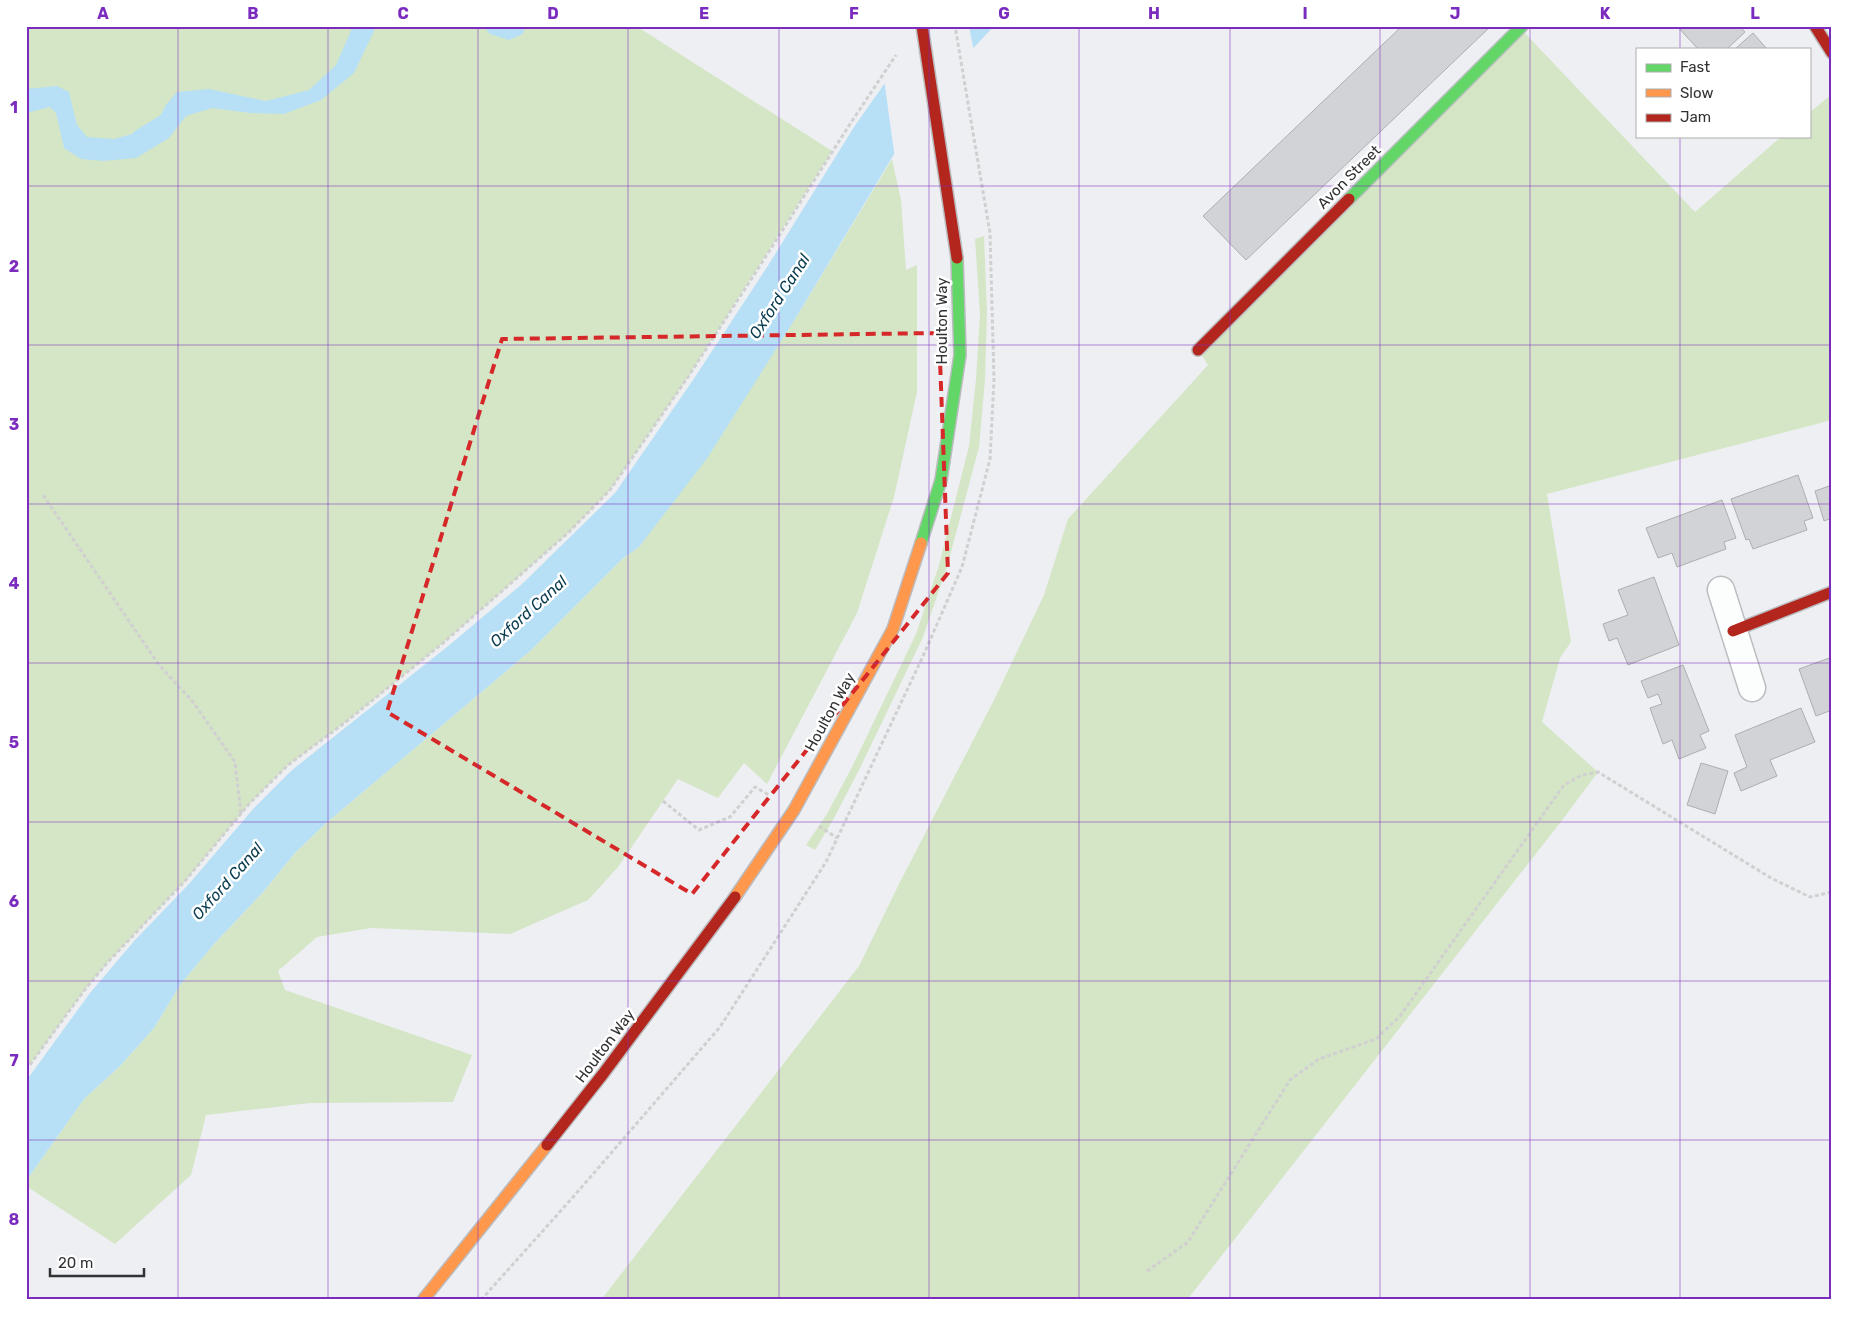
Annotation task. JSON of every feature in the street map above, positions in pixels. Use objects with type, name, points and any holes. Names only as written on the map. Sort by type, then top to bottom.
[{"type":"street","name":"Houlton Way","points":[[423,1300],[603,1074],[728,909],[794,810],[893,629],[941,480],[960,355],[957,248],[922,26]]},
{"type":"street","name":"Avon Street","points":[[1198,350],[1522,26]]},
{"type":"street","points":[[1815,26],[1832,53]]},
{"type":"street","points":[[1722,590],[1752,688]]},
{"type":"street","points":[[1733,631],[1832,592]]},
{"type":"path","points":[[955,26],[990,233]]},
{"type":"path","points":[[26,1070],[97,975],[130,937],[185,881],[241,814],[288,765],[348,721],[443,643],[569,532],[610,490],[688,377],[850,124],[901,49]]},
{"type":"path","points":[[43,495],[159,665],[192,702],[235,762],[241,814]]},
{"type":"path","points":[[1147,1272],[1188,1242],[1290,1080],[1319,1059],[1376,1039],[1400,1016],[1564,785],[1582,775],[1598,772],[1771,878],[1810,897],[1832,892]]},
{"type":"path","points":[[663,802],[699,830],[730,817],[755,787],[837,838]]},
{"type":"highlighted area","points":[[939,333],[948,573],[692,894],[387,712],[502,339]]},
{"type":"green space","points":[[26,26],[636,26],[832,151],[688,377],[610,490],[569,532],[443,643],[347,721],[288,765],[249,804],[185,881],[107,963],[86,988],[26,1070]]},
{"type":"green space","points":[[1520,28],[1695,212],[1780,138],[1810,138],[1810,112],[1832,94],[1832,420],[1547,494],[1571,642],[1560,658],[1542,722],[1598,772],[1187,1300],[601,1300],[859,966],[994,700],[1044,595],[1068,519],[1208,365],[1198,350]]},
{"type":"green space","points":[[892,159],[901,200],[906,270],[917,265],[917,392],[894,497],[857,613],[767,784],[744,763],[718,798],[678,779],[618,867],[588,900],[510,934],[371,928],[317,937],[278,971],[285,990],[472,1055],[453,1102],[310,1103],[206,1115],[191,1175],[115,1244],[26,1186],[26,1181],[84,1099],[120,1066],[154,1028],[180,985],[214,944],[264,891],[294,854],[325,824],[530,651],[621,560],[639,547],[795,319]]},
{"type":"green space","points":[[984,236],[987,312],[985,380],[979,447],[947,567],[923,637],[860,768],[815,850],[806,845],[827,814],[853,765],[916,634],[939,565],[969,446],[980,314],[975,239]]},
{"type":"water","points":[[353,26],[374,26],[374,31],[354,73],[321,100],[284,114],[250,113],[212,108],[186,116],[169,138],[136,158],[103,161],[81,159],[64,148],[56,113],[50,107],[26,113],[26,89],[57,86],[69,92],[77,125],[87,137],[114,139],[154,128],[166,105],[177,92],[209,89],[266,101],[309,90],[336,65]]},
{"type":"water","points":[[483,26],[525,26],[523,34],[509,40],[490,34]]},
{"type":"water","name":"Oxford Canal","points":[[925,26],[994,26],[936,88],[708,457],[639,547],[621,560],[530,651],[325,824],[294,854],[264,891],[214,944],[180,985],[154,1028],[120,1066],[84,1099],[26,1181],[26,1081],[90,993],[135,940],[188,885],[254,808],[292,770],[447,647],[522,584],[615,493],[693,380],[769,264],[854,127]]},
{"type":"pier","points":[[922,26],[969,26],[974,52],[938,90],[895,159],[884,79]]},
{"type":"building","points":[[1402,26],[1491,26],[1246,260],[1203,216]]},
{"type":"building","points":[[1677,26],[1739,26],[1745,32],[1728,48],[1697,48]]},
{"type":"building","points":[[1753,33],[1766,48],[1736,48]]},
{"type":"building","points":[[1798,475],[1813,518],[1804,521],[1807,530],[1753,549],[1749,539],[1746,540],[1731,499]]},
{"type":"building","points":[[1832,485],[1832,518],[1824,521],[1815,491]]},
{"type":"building","points":[[1722,500],[1736,538],[1724,542],[1726,549],[1677,567],[1672,553],[1658,558],[1646,528]]},
{"type":"building","points":[[1654,577],[1679,645],[1628,665],[1617,638],[1609,641],[1603,624],[1628,615],[1618,590]]},
{"type":"building","points":[[1832,657],[1832,710],[1816,716],[1799,669]]},
{"type":"building","points":[[1683,665],[1709,731],[1700,735],[1706,748],[1679,759],[1672,740],[1663,744],[1650,708],[1662,704],[1658,694],[1648,698],[1641,681]]},
{"type":"building","points":[[1801,708],[1815,742],[1770,760],[1777,776],[1741,791],[1734,773],[1747,767],[1735,735]]},
{"type":"building","points":[[1701,763],[1728,771],[1715,814],[1687,805]]},
{"type":"waterway","points":[[137,135],[166,117]]},
{"type":"traffic: fast","points":[[1349,199],[1522,26]]},
{"type":"traffic: fast","points":[[921,543],[941,480],[960,355],[957,258]]},
{"type":"traffic: slow","points":[[735,897],[794,810],[893,629],[921,543]]},
{"type":"traffic: slow","points":[[423,1300],[547,1145]]},
{"type":"traffic: jam","points":[[922,26],[957,258]]},
{"type":"traffic: jam","points":[[1815,26],[1832,53]]},
{"type":"traffic: jam","points":[[1198,350],[1349,199]]},
{"type":"traffic: jam","points":[[1733,631],[1832,592]]},
{"type":"traffic: jam","points":[[547,1145],[603,1074],[735,897]]}]
